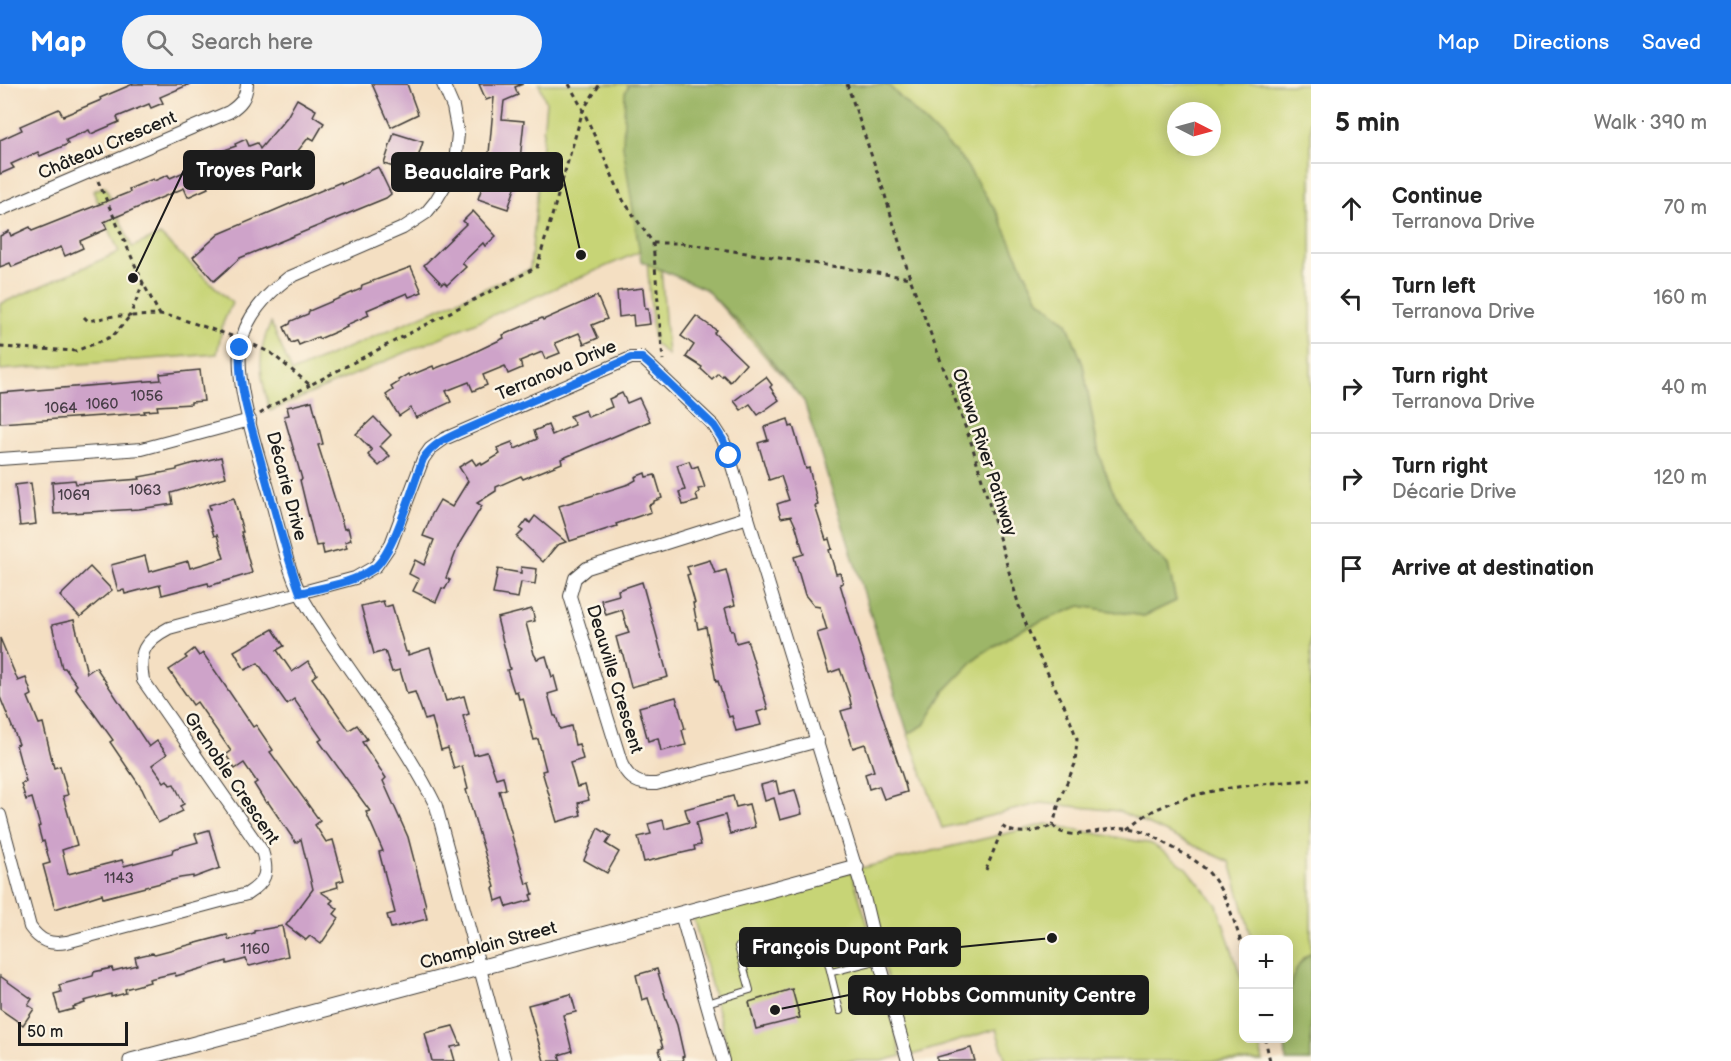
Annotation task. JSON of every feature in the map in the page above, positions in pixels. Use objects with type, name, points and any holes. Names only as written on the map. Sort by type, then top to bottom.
[{"type":"street","name":"Château Crescent","points":[[0,210],[229,112],[240,105],[246,95],[247,84]]},
{"type":"street","name":"Décarie Drive","points":[[443,84],[453,107],[458,134],[455,163],[450,177],[435,202],[426,213],[403,228],[288,278],[272,290],[259,304],[242,339],[240,369],[250,420],[287,558],[300,593],[318,623],[405,748],[436,806],[505,1061]]},
{"type":"street","name":"Terranova Drive","points":[[300,593],[355,578],[376,566],[391,544],[423,459],[430,448],[444,439],[631,358],[642,358],[714,426],[723,440],[856,867],[879,960],[908,1061]]},
{"type":"street","points":[[0,459],[142,448],[250,420]]},
{"type":"street","name":"Deauville Crescent","points":[[748,517],[587,568],[575,578],[570,596],[622,765],[634,781],[645,785],[656,784],[818,741]]},
{"type":"street","name":"Grenoble Crescent","points":[[0,815],[30,927],[45,942],[56,944],[67,942],[247,894],[259,887],[265,874],[266,862],[262,851],[143,680],[140,664],[144,647],[155,635],[169,628],[300,593]]},
{"type":"street","name":"Champlain Street","points":[[131,1061],[856,867]]},
{"type":"street","points":[[681,914],[723,1061]]},
{"type":"lane","points":[[821,933],[840,1011]]},
{"type":"lane","points":[[707,1003],[750,990],[738,947]]},
{"type":"lane","points":[[832,972],[879,960]]},
{"type":"path","points":[[569,84],[623,200],[653,243],[662,376]]},
{"type":"path","points":[[250,420],[310,385],[537,267],[583,110],[600,84]]},
{"type":"path","name":"Ottawa River Pathway","points":[[847,84],[884,192],[910,278],[972,445],[1019,606],[1037,652],[1065,707],[1077,739],[1075,764],[1061,796],[1053,825]]},
{"type":"path","points":[[94,170],[143,282],[160,315]]},
{"type":"path","points":[[653,243],[681,243],[910,278]]},
{"type":"path","points":[[0,347],[76,351],[113,336],[130,316],[143,282]]},
{"type":"path","points":[[84,317],[88,321],[114,316],[160,315],[175,318],[242,339],[271,353],[310,385]]},
{"type":"path","points":[[1128,828],[1151,812],[1201,793],[1253,784],[1311,780]]},
{"type":"path","points":[[986,870],[1003,827],[1010,831],[1042,831],[1053,825],[1057,831],[1068,834],[1092,833],[1111,828],[1146,831],[1204,867],[1215,880],[1239,938]]},
{"type":"path","points":[[1266,1043],[1270,1061]]},
{"type":"green space","points":[[539,84],[728,84],[804,401],[664,241],[659,243],[668,355],[654,343],[646,249],[270,411],[262,377],[261,356],[271,323],[292,372],[530,269],[546,102]]},
{"type":"green space","points":[[629,84],[888,85],[963,160],[997,213],[1037,298],[1067,323],[1083,365],[1099,455],[1112,489],[1141,541],[1168,565],[1176,601],[1144,616],[1080,606],[1020,630],[978,656],[944,691],[924,725],[908,734],[804,401],[749,333],[705,289],[641,261],[623,146],[625,93]]},
{"type":"green space","points":[[886,84],[1311,84],[1311,953],[1303,958],[1293,982],[1293,935],[1251,935],[1230,862],[1119,811],[1041,803],[942,828],[908,734],[924,725],[944,691],[978,656],[1020,630],[1080,606],[1144,616],[1176,601],[1168,565],[1141,541],[1112,489],[1099,455],[1083,365],[1067,323],[1037,298],[997,213]]},
{"type":"green space","points":[[105,186],[132,247],[160,235],[232,303],[223,323],[217,354],[0,370],[0,304],[119,252],[93,191]]},
{"type":"green space","points":[[1046,824],[1152,844],[1187,868],[1217,905],[1239,971],[1239,1043],[1259,1043],[1263,1061],[1006,1061],[996,1029],[909,1056],[857,869]]},
{"type":"green space","points":[[851,871],[879,960],[901,1056],[882,1061],[731,1061],[693,916]]},
{"type":"green space","points":[[1311,953],[1311,1061],[1286,1061],[1285,1043],[1293,1043],[1293,977],[1303,960]]},
{"type":"building","points":[[133,84],[190,84],[160,97],[163,103],[151,108],[149,104],[117,117],[119,122],[91,134],[89,130],[66,140],[68,144],[40,156],[38,152],[11,164],[14,168],[0,174],[0,140],[22,130],[20,126],[59,109],[63,116]]},
{"type":"building","points":[[372,84],[407,84],[418,114],[391,127]]},
{"type":"building","points":[[479,84],[523,84],[515,87],[518,95],[504,101],[502,119],[524,121],[518,179],[508,209],[478,199],[493,154],[489,154],[494,97],[486,100]]},
{"type":"building","points":[[297,99],[316,110],[313,116],[324,123],[314,140],[309,137],[289,162],[280,155],[240,174],[247,165],[245,162],[204,179],[208,188],[188,197],[184,188],[104,222],[107,229],[80,241],[83,248],[65,256],[61,247],[12,267],[10,263],[0,267],[0,236],[9,231],[11,236],[30,227],[32,231],[130,192],[129,189],[153,179],[154,181],[168,175],[170,178],[191,169],[188,163],[236,146],[235,144],[246,139],[249,146],[257,143],[260,149],[287,117]]},
{"type":"building","points":[[394,133],[423,142],[413,173],[384,164]]},
{"type":"building","points":[[378,167],[391,194],[386,198],[240,258],[214,281],[193,257],[219,234]]},
{"type":"building","points":[[473,211],[496,236],[485,246],[483,243],[462,263],[466,267],[447,285],[444,282],[442,284],[424,265],[466,224],[463,221]]},
{"type":"building","points":[[411,267],[422,292],[409,297],[407,293],[367,310],[369,315],[319,339],[318,337],[299,345],[297,341],[291,343],[284,327],[291,321],[361,289],[362,285]]},
{"type":"building","points":[[643,288],[645,309],[648,309],[650,324],[634,326],[633,315],[619,317],[617,291]]},
{"type":"building","points":[[597,296],[607,319],[592,325],[598,338],[584,344],[579,333],[555,343],[560,353],[545,359],[542,352],[520,361],[522,368],[508,374],[505,366],[483,375],[487,385],[473,391],[469,382],[446,391],[451,402],[416,418],[411,408],[399,416],[386,395],[393,390],[391,387],[399,382],[398,380],[408,374],[409,376],[433,366],[434,369],[462,358],[504,338],[503,335]]},
{"type":"building","points":[[696,316],[716,330],[714,333],[746,364],[730,382],[718,373],[712,379],[701,369],[702,367],[686,357],[694,345],[681,336]]},
{"type":"building","points":[[200,370],[204,401],[157,406],[158,410],[144,411],[145,413],[0,423],[0,393],[161,380],[160,374]]},
{"type":"building","points":[[766,377],[779,400],[758,415],[750,404],[741,410],[734,401]]},
{"type":"building","points":[[622,393],[627,403],[639,398],[650,421],[561,459],[562,463],[496,487],[496,491],[477,503],[482,506],[459,544],[446,578],[450,580],[445,589],[442,588],[436,602],[413,591],[419,579],[409,574],[415,560],[424,565],[434,540],[423,536],[432,514],[440,500],[452,507],[468,481],[459,467],[472,459],[476,465],[481,462],[482,465],[500,454],[497,448],[512,442],[515,449],[537,439],[534,431],[548,425],[552,435],[575,425],[570,416],[585,410],[588,417],[612,407],[609,399]]},
{"type":"building","points":[[312,401],[323,444],[318,445],[344,529],[348,528],[351,540],[345,542],[347,548],[324,554],[322,545],[316,546],[300,480],[302,479],[284,416],[289,415],[287,407]]},
{"type":"building","points":[[374,417],[391,435],[380,446],[390,456],[379,466],[368,455],[372,450],[356,434]]},
{"type":"building","points":[[788,419],[790,427],[793,426],[806,469],[809,468],[818,505],[815,506],[826,540],[829,539],[832,549],[829,550],[836,574],[840,573],[843,583],[840,584],[855,634],[905,784],[907,792],[884,799],[879,786],[869,789],[865,774],[874,771],[865,744],[853,748],[841,711],[852,708],[849,695],[840,669],[829,673],[817,633],[827,630],[820,607],[814,606],[805,595],[794,557],[804,554],[796,527],[791,516],[781,518],[777,504],[789,500],[781,476],[769,480],[758,443],[768,440],[764,427]]},
{"type":"building","points":[[221,457],[226,477],[171,493],[173,504],[139,509],[54,514],[52,482],[75,480],[76,484],[140,479],[139,477],[177,470],[177,468]]},
{"type":"building","points":[[689,461],[692,468],[698,466],[705,488],[698,489],[699,492],[696,494],[698,501],[683,505],[679,492],[685,490],[677,465]]},
{"type":"building","points":[[645,473],[646,477],[655,475],[662,498],[649,505],[651,512],[570,541],[559,506],[629,484],[636,480],[635,477]]},
{"type":"building","points":[[31,483],[36,524],[20,526],[15,485]]},
{"type":"building","points":[[234,498],[252,573],[209,586],[208,583],[162,595],[160,585],[125,594],[124,590],[118,591],[111,565],[145,556],[149,572],[188,561],[190,568],[224,558],[206,510],[210,509],[209,505]]},
{"type":"building","points":[[535,516],[566,542],[557,545],[543,562],[517,537],[523,531],[520,529],[527,520],[530,523]]},
{"type":"building","points":[[710,560],[715,573],[726,570],[735,605],[725,608],[731,631],[733,630],[736,643],[747,640],[768,709],[757,712],[761,725],[736,731],[732,716],[729,717],[718,681],[716,682],[706,627],[698,629],[693,603],[695,603],[687,575],[690,574],[687,567]]},
{"type":"building","points":[[90,567],[112,590],[80,617],[60,596]]},
{"type":"building","points":[[521,567],[537,569],[535,584],[521,582],[518,598],[493,594],[498,569],[521,573]]},
{"type":"building","points":[[642,582],[668,677],[631,687],[616,637],[629,633],[622,610],[606,615],[601,600],[619,595],[618,590]]},
{"type":"building","points":[[383,601],[385,607],[392,605],[408,655],[430,648],[446,701],[464,696],[469,714],[463,716],[474,755],[487,752],[496,778],[503,776],[506,789],[499,791],[526,884],[530,883],[532,900],[507,907],[504,898],[496,901],[493,888],[495,887],[466,790],[468,789],[462,766],[454,769],[448,748],[441,750],[432,718],[425,720],[415,692],[407,694],[400,670],[392,672],[385,651],[374,654],[361,606]]},
{"type":"building","points":[[532,609],[535,621],[526,623],[534,654],[537,659],[546,656],[552,677],[554,676],[558,691],[548,694],[554,716],[556,716],[560,729],[571,726],[575,745],[579,744],[583,759],[570,763],[577,787],[585,785],[589,800],[578,803],[581,815],[557,822],[542,771],[546,770],[538,739],[534,740],[523,698],[519,699],[517,691],[514,692],[507,670],[510,669],[497,618]]},
{"type":"building","points":[[74,620],[87,673],[96,667],[149,747],[157,741],[167,754],[152,765],[164,782],[167,780],[170,785],[174,784],[184,804],[180,806],[183,811],[158,823],[142,789],[110,742],[113,740],[75,687],[77,685],[65,668],[62,668],[52,625]]},
{"type":"building","points":[[273,629],[284,646],[277,650],[292,672],[308,661],[317,674],[312,678],[349,730],[357,725],[367,739],[362,742],[386,778],[383,781],[408,837],[426,906],[424,907],[427,919],[391,928],[387,915],[395,913],[379,852],[383,851],[366,812],[370,811],[319,741],[322,739],[294,699],[287,704],[258,663],[245,670],[234,651]]},
{"type":"building","points":[[0,638],[18,681],[26,678],[32,695],[28,697],[39,724],[43,723],[54,768],[60,766],[68,795],[63,796],[77,845],[62,850],[68,874],[122,860],[124,866],[172,853],[173,849],[198,842],[195,834],[209,830],[220,868],[193,878],[193,876],[180,878],[103,898],[102,894],[55,909],[43,865],[50,863],[44,841],[42,842],[32,798],[26,800],[21,784],[26,782],[16,745],[19,744],[0,697]]},
{"type":"building","points":[[194,649],[199,656],[203,653],[253,727],[256,725],[273,750],[270,752],[320,821],[315,825],[326,842],[333,840],[344,880],[337,882],[338,887],[321,892],[333,900],[330,903],[338,909],[334,914],[339,918],[321,944],[310,936],[306,940],[286,925],[313,889],[301,839],[296,843],[268,802],[266,803],[254,784],[257,782],[244,763],[235,769],[226,755],[231,751],[197,702],[193,705],[169,670],[187,658],[185,656]]},
{"type":"building","points":[[676,697],[685,729],[682,730],[686,745],[661,751],[658,738],[648,741],[639,707]]},
{"type":"building","points":[[776,781],[779,794],[795,790],[802,814],[780,820],[774,798],[765,801],[761,785]]},
{"type":"building","points":[[733,796],[736,807],[749,804],[755,827],[730,834],[725,815],[696,823],[701,845],[694,846],[695,850],[644,862],[638,837],[651,834],[648,824],[663,820],[665,829],[689,822],[685,809]]},
{"type":"building","points":[[598,828],[611,836],[606,844],[619,852],[607,873],[584,860]]},
{"type":"building","points":[[282,926],[288,956],[250,966],[246,959],[227,964],[227,961],[176,976],[175,973],[149,979],[150,982],[125,989],[126,993],[111,997],[111,994],[84,1001],[85,1003],[73,1007],[74,1009],[59,1013],[54,994],[61,992],[59,985],[93,976],[94,972],[112,968],[113,971],[137,965],[135,957],[227,935],[229,940],[254,933],[254,931]]},
{"type":"building","points":[[657,969],[677,1025],[684,1061],[662,1061],[659,1049],[663,1048],[648,998],[642,1000],[636,975]]},
{"type":"building","points":[[0,976],[32,999],[28,1005],[34,1009],[23,1025],[0,1009]]},
{"type":"building","points":[[792,989],[800,1018],[756,1029],[749,1002]]},
{"type":"building","points":[[571,994],[576,1012],[563,1015],[572,1051],[559,1055],[561,1061],[544,1061],[528,1005]]},
{"type":"building","points":[[453,1026],[461,1045],[451,1047],[455,1061],[432,1061],[425,1033]]},
{"type":"building","points":[[971,1048],[975,1061],[937,1061],[937,1057]]},
{"type":"place","name":"Beauclaire Park","points":[[581,255]]},
{"type":"place","name":"Troyes Park","points":[[133,278]]},
{"type":"place","name":"François Dupont Park","points":[[1052,938]]},
{"type":"place","name":"Roy Hobbs Community Centre","points":[[775,1010]]},
{"type":"route","points":[[240,348],[242,387],[250,420],[287,558],[300,593],[355,578],[376,566],[391,544],[423,459],[430,448],[444,439],[631,358],[642,358],[714,426],[729,456]]}]
